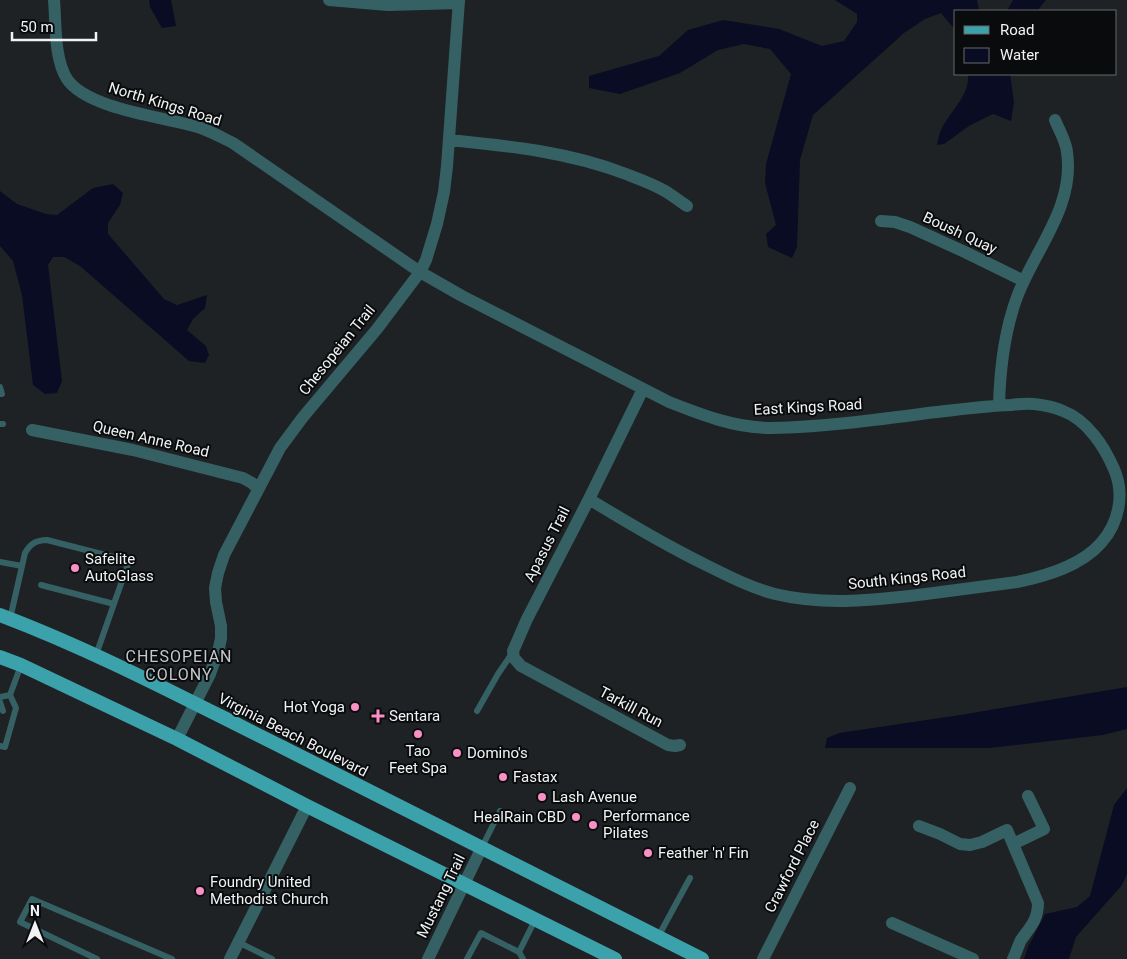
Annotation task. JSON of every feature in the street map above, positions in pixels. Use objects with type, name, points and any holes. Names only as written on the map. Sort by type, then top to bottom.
[{"type":"main road","name":"Virginia Beach Boulevard","points":[[5,617],[96,655],[195,703],[702,959]]},
{"type":"main road","points":[[0,657],[21,665],[177,739],[613,959]]},
{"type":"street","name":"North Kings Road","points":[[54,0],[58,49],[62,69],[74,87],[92,98],[114,106],[197,127],[233,143],[258,169],[420,272]]},
{"type":"street","points":[[329,0],[388,5],[459,1]]},
{"type":"street","name":"Chesopeian Trail","points":[[177,739],[210,674],[219,648],[221,626],[215,588],[218,573],[224,555],[258,489],[280,448],[326,388],[377,329],[420,272],[426,260],[444,192],[459,1]]},
{"type":"street","points":[[999,405],[1004,345],[1016,298],[1052,229],[1066,190],[1067,151],[1055,120]]},
{"type":"street","points":[[449,140],[497,144],[574,157],[638,178],[664,190],[687,206]]},
{"type":"street","name":"Boush Quay","points":[[880,221],[895,222],[910,227],[1024,281]]},
{"type":"street","name":"East Kings Road","points":[[420,272],[462,296],[643,390],[669,402],[727,423],[770,428],[809,426],[999,405],[1033,404],[1049,406],[1074,416],[1099,442]]},
{"type":"street","name":"Apasus Trail","points":[[514,651],[527,619],[643,390]]},
{"type":"street","name":"Queen Anne Road","points":[[32,430],[132,450],[243,478],[258,489]]},
{"type":"street","name":"South Kings Road","points":[[589,499],[683,554],[751,586],[806,599],[834,602],[875,600],[998,585],[1036,578],[1054,573],[1077,561],[1097,547],[1108,535],[1123,503],[1116,472],[1099,442]]},
{"type":"street","name":"Tarkill Run","points":[[514,651],[514,658],[518,664],[668,745],[680,745]]},
{"type":"street","name":"Crawford Place","points":[[763,959],[850,788]]},
{"type":"street","points":[[1013,844],[1044,829],[1028,796]]},
{"type":"street","points":[[230,959],[307,806]]},
{"type":"street","points":[[919,826],[960,844],[970,845],[982,842],[1007,830],[1038,903],[1036,919],[1020,942],[1013,959]]},
{"type":"street","name":"Mustang Trail","points":[[428,959],[482,847]]},
{"type":"street","points":[[892,923],[974,959]]},
{"type":"lane","points":[[0,388],[2,394],[0,394]]},
{"type":"lane","points":[[5,617],[25,553],[33,543],[47,540],[129,561],[96,655]]},
{"type":"lane","points":[[0,562],[22,566]]},
{"type":"lane","points":[[40,585],[114,604]]},
{"type":"lane","points":[[477,711],[498,674],[514,651]]},
{"type":"lane","points":[[0,746],[5,747],[16,708],[10,695],[21,665]]},
{"type":"lane","points":[[0,697],[10,695]]},
{"type":"lane","points":[[0,702],[3,710]]},
{"type":"lane","points":[[482,847],[500,811]]},
{"type":"lane","points":[[658,937],[690,878]]},
{"type":"lane","points":[[97,959],[20,922],[32,899],[172,959]]},
{"type":"lane","points":[[519,952],[536,919]]},
{"type":"lane","points":[[467,959],[481,934],[519,952],[523,959]]},
{"type":"lane","points":[[238,942],[264,957],[272,959]]},
{"type":"water","points":[[149,0],[171,0],[176,26],[162,28],[150,7]]},
{"type":"water","points":[[835,0],[977,0],[979,10],[954,10],[954,29],[941,13],[925,19],[904,33],[813,115],[800,160],[797,247],[792,258],[768,247],[766,234],[776,225],[765,183],[766,164],[791,74],[770,49],[744,44],[718,50],[680,73],[620,94],[589,88],[589,76],[659,56],[688,30],[723,20],[779,29],[822,46],[844,41],[857,22],[857,14]]},
{"type":"water","points":[[1013,0],[1046,0],[1038,10],[1008,10]]},
{"type":"water","points":[[968,75],[1010,75],[1014,102],[1011,121],[993,114],[969,126],[944,144],[937,145],[941,130],[963,96],[968,82]]},
{"type":"water","points":[[113,184],[123,193],[120,205],[108,223],[108,234],[164,299],[177,305],[207,295],[205,308],[193,319],[187,330],[206,346],[209,355],[205,363],[189,361],[80,266],[64,257],[53,257],[48,265],[62,381],[57,393],[45,394],[33,385],[22,295],[13,261],[0,246],[0,191],[17,204],[46,214],[57,215],[93,188]]},
{"type":"water","points":[[1127,687],[1127,729],[1103,735],[989,748],[825,748],[827,738],[839,733]]},
{"type":"water","points":[[1127,788],[1127,874],[1122,885],[1076,937],[1069,959],[1024,959],[1045,914],[1077,907],[1090,896],[1114,805]]},
{"type":"place","name":"Safelite AutoGlass","points":[[75,568]]},
{"type":"place","name":"Hot Yoga","points":[[355,707]]},
{"type":"place","name":"Sentara","points":[[378,716]]},
{"type":"place","name":"Tao Feet Spa","points":[[418,734]]},
{"type":"place","name":"Domino's","points":[[457,753]]},
{"type":"place","name":"Fastax","points":[[503,777]]},
{"type":"place","name":"Lash Avenue","points":[[542,797]]},
{"type":"place","name":"HealRain CBD","points":[[576,817]]},
{"type":"place","name":"Performance Pilates","points":[[593,825]]},
{"type":"place","name":"Feather 'n' Fin","points":[[648,853]]},
{"type":"place","name":"Foundry United Methodist Church","points":[[200,891]]},
{"type":"district","name":"CHESOPEIAN COLONY","points":[[179,665]]}]
